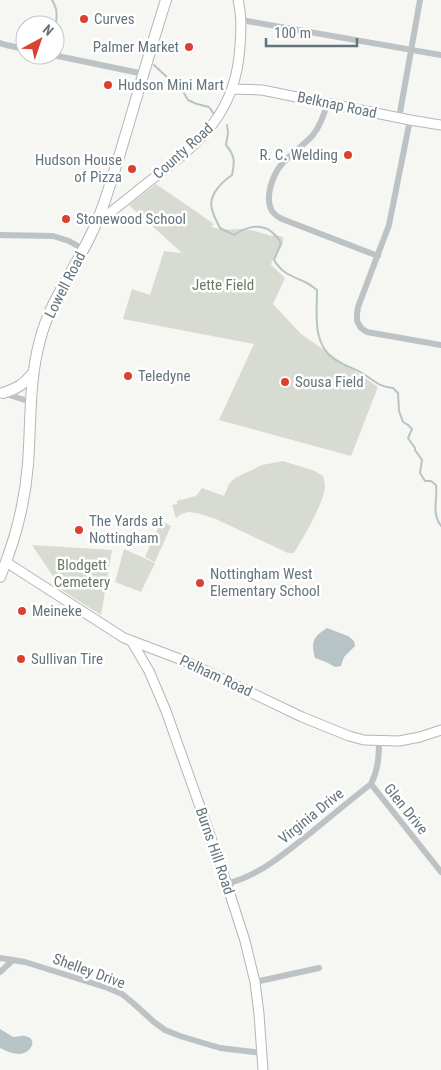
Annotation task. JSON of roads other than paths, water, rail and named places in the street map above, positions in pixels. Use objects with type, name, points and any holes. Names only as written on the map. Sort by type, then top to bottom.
[{"type":"main road","name":"Lowell Road","points":[[0,578],[18,522],[24,496],[33,373],[41,336],[50,309],[97,222],[106,198],[166,0]]},
{"type":"main road","points":[[1,393],[17,389],[33,373]]},
{"type":"street","name":"County Road","points":[[97,222],[176,161],[200,140],[220,115],[233,89],[240,57],[241,20],[238,0]]},
{"type":"street","points":[[399,118],[420,0]]},
{"type":"street","points":[[241,20],[441,55]]},
{"type":"street","points":[[0,43],[15,47]]},
{"type":"street","points":[[65,58],[144,74]]},
{"type":"street","name":"Belknap Road","points":[[233,89],[262,90],[399,118],[441,124]]},
{"type":"street","points":[[327,104],[317,130],[312,137],[290,156],[278,171],[270,190],[269,204],[276,216],[282,219],[378,256]]},
{"type":"street","points":[[410,120],[390,224],[356,314],[361,328],[367,332],[441,345]]},
{"type":"street","points":[[0,235],[53,236],[69,241],[83,249]]},
{"type":"street","points":[[1,393],[30,402]]},
{"type":"street","name":"Pelham Road","points":[[6,562],[132,642],[185,660],[302,717],[341,733],[364,740],[399,741],[441,730]]},
{"type":"street","name":"Burns Hill Road","points":[[132,642],[149,671],[166,711],[218,856],[245,941],[255,982],[261,1029],[262,1070]]},
{"type":"street","points":[[371,784],[378,766],[379,741]]},
{"type":"street","name":"Virginia Drive","points":[[226,884],[253,874],[277,860],[371,784]]},
{"type":"street","name":"Glen Drive","points":[[371,784],[441,872]]},
{"type":"street","name":"Shelley Drive","points":[[0,958],[25,962],[122,994],[165,1030],[180,1036],[220,1048],[262,1053]]},
{"type":"street","points":[[0,972],[13,960]]},
{"type":"street","points":[[255,982],[319,968]]},
{"type":"waterway","points":[[52,0],[57,15]]},
{"type":"waterway","points":[[154,65],[184,93],[188,100],[209,107],[214,114]]},
{"type":"waterway","points":[[227,125],[226,145],[233,156],[234,162],[232,175],[217,189],[211,204],[213,214],[220,228],[234,235],[254,227],[264,228],[273,233],[281,243],[274,260],[277,265],[317,290],[317,327],[322,345],[327,352],[337,361],[362,373],[380,385],[393,388],[398,393],[399,411],[403,422],[412,429],[408,438],[422,460],[420,473],[425,481],[431,481],[436,485],[436,516],[441,526]]},
{"type":"place","name":"Curves","points":[[84,19]]},
{"type":"place","name":"Palmer Market","points":[[189,47]]},
{"type":"place","name":"Hudson Mini Mart","points":[[108,85]]},
{"type":"place","name":"R. C. Welding","points":[[348,155]]},
{"type":"place","name":"Hudson House of Pizza","points":[[132,169]]},
{"type":"place","name":"Stonewood School","points":[[66,219]]},
{"type":"place","name":"Teledyne","points":[[128,376]]},
{"type":"place","name":"Sousa Field","points":[[285,382]]},
{"type":"place","name":"The Yards at Nottingham","points":[[79,530]]},
{"type":"place","name":"Nottingham West Elementary School","points":[[200,583]]},
{"type":"place","name":"Meineke","points":[[22,611]]},
{"type":"place","name":"Sullivan Tire","points":[[21,659]]},
{"type":"park label","name":"Jette Field","points":[[223,285]]},
{"type":"park label","name":"Blodgett Cemetery","points":[[82,574]]}]
